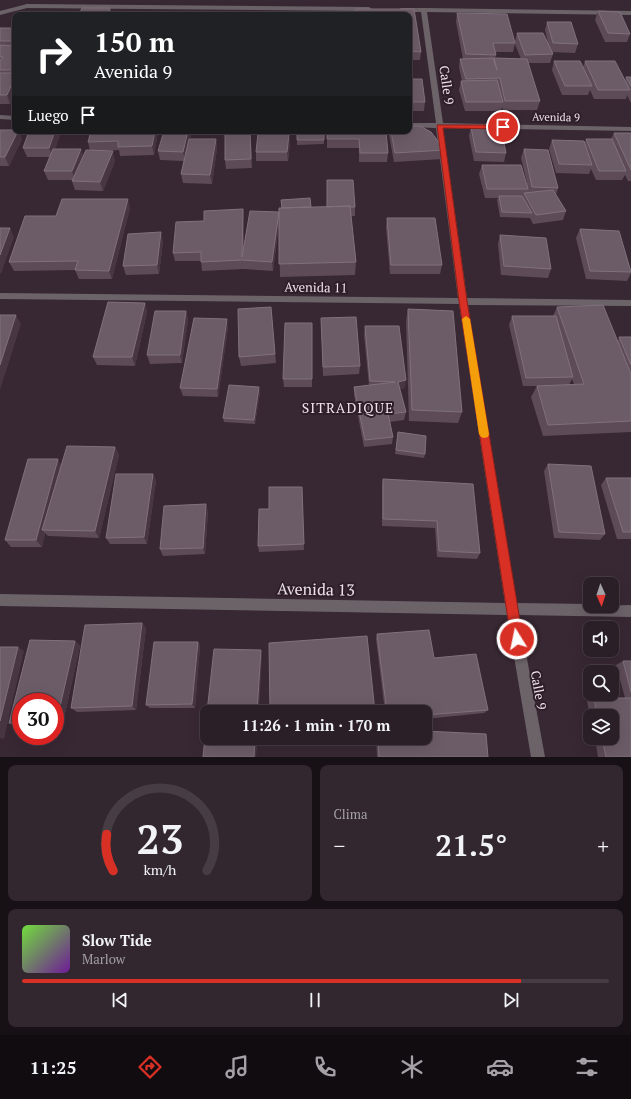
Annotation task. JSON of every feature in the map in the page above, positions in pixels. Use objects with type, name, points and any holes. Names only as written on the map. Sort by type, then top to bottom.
[{"type":"street","points":[[0,13],[27,6],[376,10]]},
{"type":"street","points":[[392,10],[631,13]]},
{"type":"street","name":"Calle 9","points":[[424,10],[463,301],[512,609],[538,757]]},
{"type":"street","points":[[0,117],[12,118]]},
{"type":"street","name":"Avenida 9","points":[[412,125],[631,129]]},
{"type":"street","name":"Avenida 11","points":[[0,296],[631,304]]},
{"type":"street","name":"Avenida 13","points":[[0,600],[631,611]]},
{"type":"building","points":[[82,8],[110,8],[109,12],[80,12]]},
{"type":"building","points":[[356,9],[414,9],[421,52],[412,51],[412,12],[356,12]]},
{"type":"building","points":[[598,11],[620,12],[630,34],[608,33]]},
{"type":"building","points":[[457,13],[507,14],[515,43],[493,43],[496,55],[466,54]]},
{"type":"building","points":[[547,22],[571,22],[578,44],[553,43]]},
{"type":"building","points":[[0,28],[12,28],[12,41],[0,41]]},
{"type":"building","points":[[517,33],[543,33],[553,54],[525,55]]},
{"type":"building","points":[[0,45],[12,46],[12,70],[0,70],[0,61],[3,57],[0,57]]},
{"type":"building","points":[[493,58],[497,70],[494,58],[527,59],[540,101],[505,101],[500,78],[466,79],[460,59]]},
{"type":"building","points":[[554,61],[580,61],[592,86],[565,86]]},
{"type":"building","points":[[585,61],[615,61],[630,90],[598,90]]},
{"type":"building","points":[[0,73],[12,73],[12,84],[7,95],[0,95]]},
{"type":"building","points":[[626,77],[631,77],[631,86]]},
{"type":"building","points":[[412,79],[422,79],[425,102],[412,102]]},
{"type":"building","points":[[497,80],[503,102],[466,102],[461,81]]},
{"type":"building","points":[[412,126],[420,126],[431,132],[445,150],[395,153],[392,134],[412,134]]},
{"type":"building","points":[[471,127],[501,128],[506,153],[476,152]]},
{"type":"building","points":[[0,130],[12,130],[12,134],[16,134],[5,157],[0,157]]},
{"type":"building","points":[[614,133],[631,133],[631,170]]},
{"type":"building","points":[[28,134],[54,134],[49,148],[23,148]]},
{"type":"building","points":[[90,134],[154,134],[152,146],[118,147],[118,141],[88,142]]},
{"type":"building","points":[[163,134],[187,134],[183,152],[158,151]]},
{"type":"building","points":[[225,134],[250,134],[251,159],[225,160]]},
{"type":"building","points":[[258,134],[289,134],[287,152],[256,152]]},
{"type":"building","points":[[297,134],[324,134],[324,140],[297,140]]},
{"type":"building","points":[[327,134],[386,134],[388,153],[360,153],[359,139],[327,139]]},
{"type":"building","points":[[189,139],[216,139],[210,175],[181,174]]},
{"type":"building","points":[[586,139],[612,139],[626,171],[599,171]]},
{"type":"building","points":[[552,140],[584,141],[592,165],[559,164]]},
{"type":"building","points":[[53,149],[81,149],[72,171],[44,171]]},
{"type":"building","points":[[524,149],[548,150],[558,188],[532,187]]},
{"type":"building","points":[[86,150],[113,151],[100,182],[72,181]]},
{"type":"building","points":[[482,165],[521,165],[528,189],[487,189]]},
{"type":"building","points":[[327,180],[353,180],[355,207],[327,207]]},
{"type":"building","points":[[553,190],[566,211],[536,215],[524,193]]},
{"type":"building","points":[[499,196],[522,196],[532,213],[502,212]]},
{"type":"building","points":[[310,198],[311,207],[282,208],[281,200]]},
{"type":"building","points":[[62,199],[128,199],[109,271],[75,270],[78,261],[9,262],[25,216],[56,216]]},
{"type":"building","points":[[350,206],[356,262],[279,264],[279,208]]},
{"type":"building","points":[[243,209],[242,257],[250,211],[279,212],[272,262],[242,260],[201,262],[201,252],[173,253],[176,222],[204,221],[204,211]]},
{"type":"building","points":[[387,218],[435,218],[442,265],[391,265]]},
{"type":"building","points":[[0,228],[10,228],[0,255]]},
{"type":"building","points":[[580,229],[619,231],[631,272],[590,271]]},
{"type":"building","points":[[161,232],[157,265],[123,266],[128,234]]},
{"type":"building","points":[[500,235],[546,238],[551,269],[504,266]]},
{"type":"building","points":[[108,302],[145,303],[132,357],[93,357]]},
{"type":"building","points":[[603,305],[631,374],[631,421],[548,425],[537,386],[584,384],[557,307]]},
{"type":"building","points":[[271,307],[275,354],[239,357],[238,309]]},
{"type":"building","points":[[408,309],[453,311],[462,412],[412,410]]},
{"type":"building","points":[[155,311],[186,311],[180,355],[147,355]]},
{"type":"building","points":[[0,315],[16,315],[0,365]]},
{"type":"building","points":[[512,316],[556,316],[573,377],[526,378]]},
{"type":"building","points":[[356,317],[360,366],[323,367],[321,318]]},
{"type":"building","points":[[194,318],[227,319],[217,389],[180,388]]},
{"type":"building","points":[[285,323],[312,323],[312,379],[283,379]]},
{"type":"building","points":[[365,326],[399,326],[406,380],[398,382],[406,412],[388,414],[393,437],[365,440],[354,387],[395,382],[370,381]]},
{"type":"building","points":[[619,337],[631,337],[631,365]]},
{"type":"building","points":[[229,385],[259,387],[254,420],[223,418]]},
{"type":"building","points":[[398,432],[426,436],[425,454],[396,450]]},
{"type":"building","points":[[67,446],[115,447],[95,531],[42,530]]},
{"type":"building","points":[[28,459],[58,459],[36,540],[5,540]]},
{"type":"building","points":[[548,464],[591,466],[605,534],[559,532]]},
{"type":"building","points":[[116,474],[153,474],[144,537],[106,538]]},
{"type":"building","points":[[606,478],[631,478],[631,532],[623,532]]},
{"type":"building","points":[[383,479],[473,484],[480,553],[439,551],[437,521],[383,519]]},
{"type":"building","points":[[269,487],[302,487],[304,544],[258,546],[259,509],[269,509]]},
{"type":"building","points":[[206,504],[203,548],[160,549],[164,506]]},
{"type":"building","points":[[142,623],[132,706],[71,708],[85,625]]},
{"type":"building","points":[[429,630],[434,658],[476,654],[488,710],[432,714],[432,705],[386,705],[377,634]]},
{"type":"building","points":[[367,636],[374,705],[270,705],[269,643]]},
{"type":"building","points":[[30,640],[75,641],[63,693],[17,693]]},
{"type":"building","points":[[154,642],[198,642],[192,704],[146,705]]},
{"type":"building","points":[[0,647],[18,647],[0,721]]},
{"type":"building","points":[[214,649],[261,650],[257,705],[208,705]]},
{"type":"building","points":[[623,661],[631,661],[631,692]]},
{"type":"building","points":[[619,698],[631,698],[631,757],[606,757],[603,745],[619,745],[619,709],[596,709],[594,701],[619,701]]},
{"type":"building","points":[[12,711],[12,723],[9,723]]},
{"type":"building","points":[[432,731],[486,734],[488,757],[379,757],[378,745],[432,745]]},
{"type":"building","points":[[204,745],[255,745],[254,757],[203,757]]},
{"type":"slow traffic","points":[[466,319],[484,434]]},
{"type":"district","name":"SITRADIQUE","points":[[348,407]]},
{"type":"route","points":[[503,127],[439,126],[463,301],[517,639]]}]
